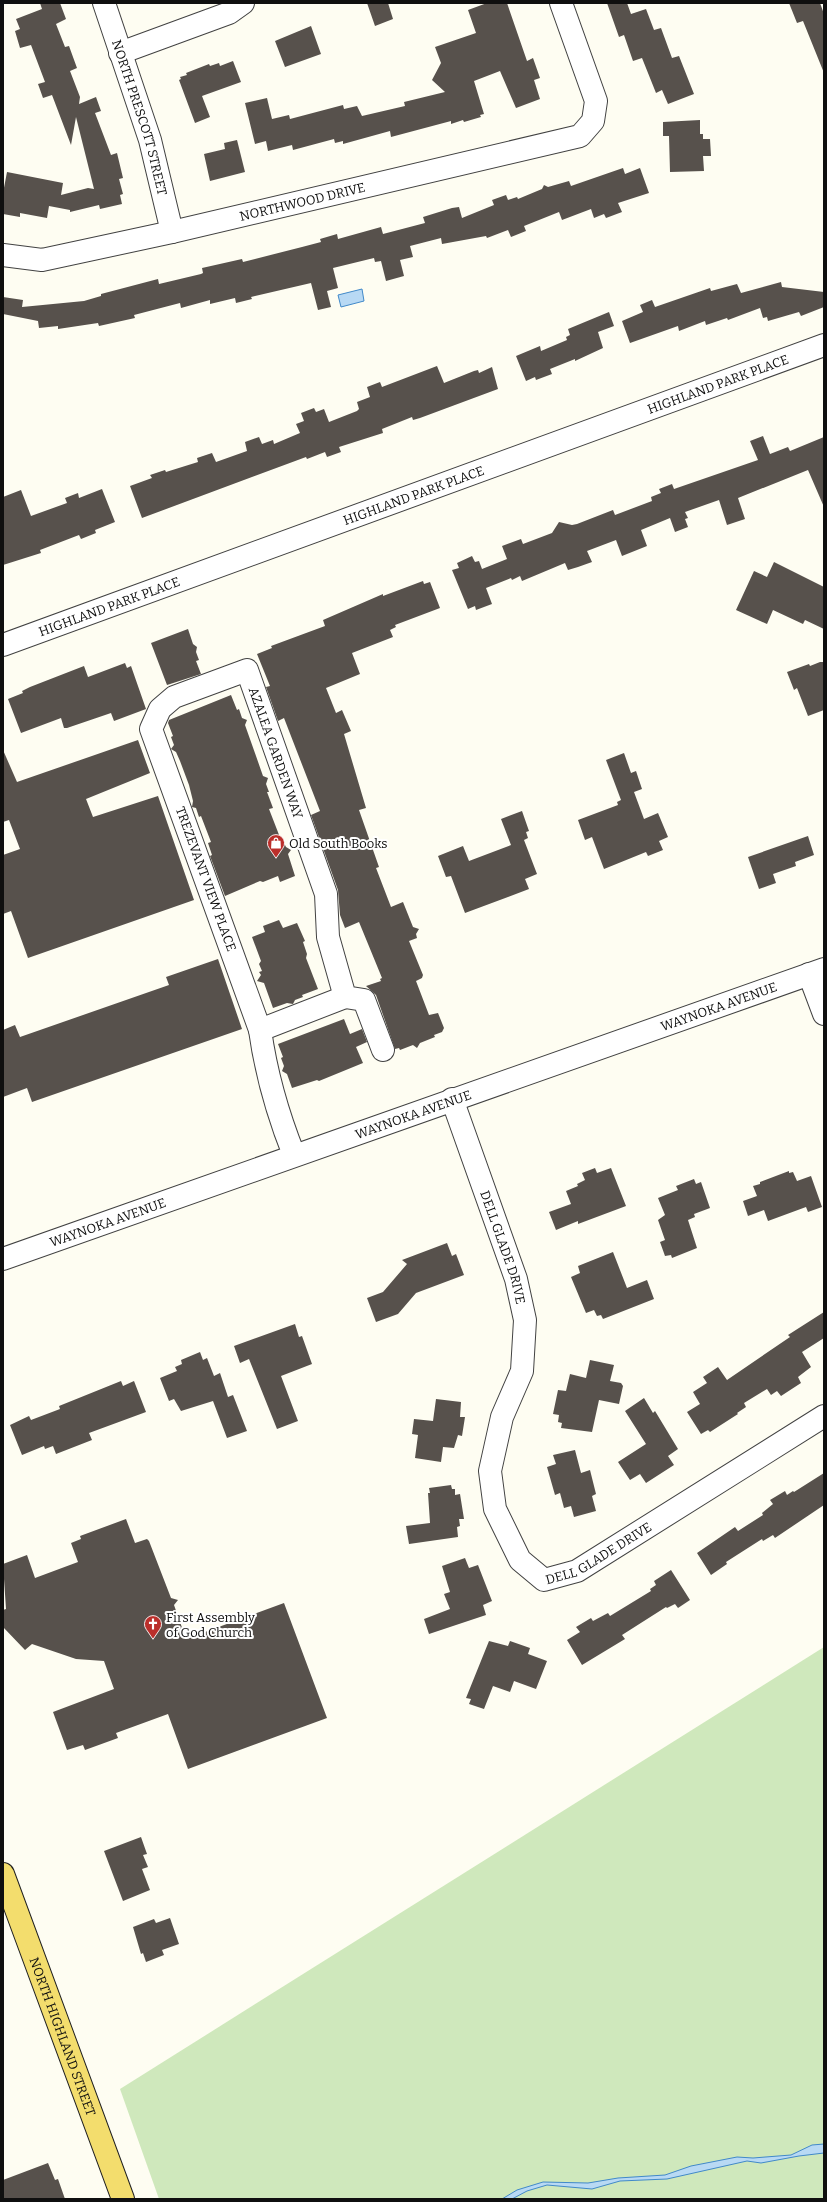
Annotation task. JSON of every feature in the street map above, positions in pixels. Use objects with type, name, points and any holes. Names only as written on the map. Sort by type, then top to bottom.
[{"type":"main road","name":"NORTH HIGHLAND STREET","points":[[3,1874],[123,2199]]},
{"type":"street","name":"NORTH PRESCOTT STREET","points":[[104,3],[150,140],[172,232]]},
{"type":"street","points":[[120,53],[229,13],[243,3]]},
{"type":"street","name":"NORTHWOOD DRIVE","points":[[3,254],[42,260],[172,232],[580,136],[593,120],[596,101],[561,3]]},
{"type":"street","name":"HIGHLAND PARK PLACE","points":[[3,645],[824,345]]},
{"type":"street","name":"AZALEA GARDEN WAY","points":[[151,729],[160,709],[174,697],[247,670],[326,894],[328,937],[345,997]]},
{"type":"street","name":"TREZEVANT VIEW PLACE","points":[[151,729],[260,1030]]},
{"type":"street","points":[[817,971],[824,1014]]},
{"type":"street","name":"WAYNOKA AVENUE","points":[[3,1259],[817,971]]},
{"type":"street","points":[[294,1155],[272,1090],[260,1030],[345,997],[364,1000],[383,1050]]},
{"type":"street","name":"DELL GLADE DRIVE","points":[[452,1099],[516,1280],[525,1320],[522,1371],[502,1417],[490,1471],[496,1509],[520,1560],[544,1580],[577,1571],[824,1416]]},
{"type":"green space","points":[[824,1647],[824,2199],[159,2199],[120,2089]]},
{"type":"water","points":[[362,289],[364,301],[341,307],[338,295]]},
{"type":"water","points":[[824,2144],[824,2153],[761,2163],[747,2161],[667,2179],[620,2181],[592,2189],[547,2185],[527,2191],[512,2199],[502,2199],[517,2190],[543,2182],[588,2183],[618,2178],[665,2175],[691,2166],[737,2157],[753,2158],[791,2155],[812,2145]]},
{"type":"building","points":[[40,3],[60,3],[66,19],[56,24],[65,47],[69,46],[77,68],[70,71],[80,97],[79,104],[96,97],[101,111],[95,113],[111,155],[117,153],[123,178],[119,179],[123,194],[120,195],[122,204],[100,209],[99,205],[70,212],[70,210],[49,206],[47,218],[20,213],[20,217],[3,214],[3,193],[7,172],[63,183],[61,195],[88,188],[94,189],[76,117],[71,145],[52,95],[43,98],[38,84],[45,82],[31,45],[20,48],[15,31],[20,29],[16,19],[42,9]]},
{"type":"building","points":[[367,3],[388,3],[393,19],[375,26]]},
{"type":"building","points":[[487,3],[507,3],[527,61],[533,58],[540,78],[534,80],[540,99],[516,108],[500,71],[474,81],[484,114],[480,115],[481,117],[451,124],[451,121],[391,137],[390,131],[343,144],[343,141],[335,143],[334,139],[293,150],[292,145],[268,151],[266,141],[255,144],[245,103],[267,98],[272,119],[289,115],[290,119],[343,105],[344,109],[357,106],[362,116],[405,106],[404,102],[445,92],[432,80],[441,63],[435,47],[476,33],[468,10]]},
{"type":"building","points":[[607,3],[627,3],[631,14],[646,9],[654,30],[661,28],[672,58],[679,56],[694,94],[668,104],[662,90],[656,93],[642,58],[633,61],[624,35],[619,37]]},
{"type":"building","points":[[789,3],[820,3],[824,14],[824,73],[803,21],[797,23]]},
{"type":"building","points":[[311,26],[321,54],[285,67],[275,41]]},
{"type":"building","points":[[233,61],[241,82],[202,96],[210,117],[195,123],[179,80],[181,79],[180,77],[209,64],[210,66],[219,63],[220,66]]},
{"type":"building","points":[[700,120],[700,134],[703,134],[703,139],[710,139],[711,156],[703,156],[704,171],[670,172],[669,136],[663,136],[663,122]]},
{"type":"building","points":[[237,140],[245,172],[210,181],[204,154],[225,149],[224,143]]},
{"type":"building","points":[[623,168],[625,174],[640,168],[649,193],[618,203],[622,212],[606,218],[604,214],[594,218],[591,209],[562,220],[559,212],[524,226],[526,231],[511,237],[508,230],[487,238],[486,236],[442,244],[441,238],[410,246],[413,257],[400,260],[404,276],[386,281],[381,261],[375,262],[374,258],[333,268],[338,288],[327,291],[331,307],[318,310],[311,283],[251,297],[252,299],[236,303],[235,298],[210,304],[210,300],[181,308],[180,303],[134,315],[135,318],[99,326],[98,323],[58,329],[58,326],[39,328],[38,321],[3,314],[3,297],[23,300],[22,307],[84,301],[101,296],[101,294],[158,279],[159,284],[201,274],[203,273],[202,268],[242,259],[243,262],[321,242],[320,239],[337,234],[338,239],[381,227],[383,234],[425,223],[423,217],[452,208],[459,207],[462,218],[494,205],[492,200],[506,195],[508,200],[517,197],[518,199],[542,189],[544,185],[548,187],[569,181],[571,186]]},
{"type":"building","points":[[781,282],[782,287],[824,292],[824,307],[801,316],[799,312],[768,321],[767,317],[763,318],[760,308],[728,320],[727,318],[706,325],[705,321],[679,331],[678,326],[630,343],[622,321],[643,312],[640,305],[652,300],[655,307],[710,288],[711,291],[737,284],[741,293]]},
{"type":"building","points":[[609,312],[614,326],[598,332],[603,348],[575,361],[575,359],[550,369],[552,374],[536,380],[535,377],[526,381],[516,356],[540,346],[541,351],[567,340],[566,337],[570,335],[568,329]]},
{"type":"building","points":[[437,366],[444,383],[474,371],[478,370],[479,373],[492,367],[498,389],[420,418],[413,420],[412,417],[382,429],[383,433],[339,447],[341,452],[327,457],[325,452],[307,459],[306,457],[142,518],[130,486],[152,478],[150,475],[165,470],[166,472],[198,462],[197,458],[212,453],[216,462],[247,451],[245,442],[259,437],[262,444],[273,440],[274,444],[300,433],[296,424],[304,421],[301,413],[314,408],[316,412],[324,409],[329,422],[357,411],[359,409],[357,402],[370,397],[367,387],[380,382],[382,387]]},
{"type":"building","points":[[763,436],[770,454],[788,447],[790,451],[824,437],[824,507],[808,470],[738,498],[745,519],[727,525],[719,500],[685,512],[688,518],[685,519],[688,527],[675,532],[670,518],[641,530],[647,546],[622,556],[616,540],[587,551],[592,562],[568,570],[565,563],[522,581],[520,576],[486,588],[492,604],[476,610],[475,606],[468,609],[452,570],[459,568],[457,563],[472,556],[475,562],[479,561],[482,569],[507,559],[502,546],[521,539],[523,544],[552,533],[559,522],[572,525],[577,524],[613,510],[615,515],[652,501],[651,497],[661,493],[659,489],[672,484],[674,489],[758,460],[750,441]]},
{"type":"building","points":[[102,489],[115,522],[95,530],[96,533],[81,539],[79,535],[40,550],[41,553],[3,565],[3,497],[21,490],[31,516],[67,503],[65,498],[78,493],[79,498]]},
{"type":"building","points":[[774,562],[824,587],[824,629],[805,620],[803,624],[773,610],[767,624],[736,610],[754,571],[767,577]]},
{"type":"building","points":[[423,581],[424,584],[430,582],[440,608],[395,625],[396,627],[390,630],[393,637],[352,653],[360,674],[326,688],[336,713],[342,710],[351,731],[344,734],[366,808],[359,810],[379,867],[376,868],[391,907],[403,902],[413,927],[419,929],[416,934],[417,938],[409,941],[423,975],[422,978],[416,981],[429,1015],[438,1013],[444,1028],[442,1032],[434,1035],[435,1037],[420,1043],[417,1048],[413,1045],[400,1050],[399,1048],[395,1049],[376,995],[366,986],[381,981],[380,979],[382,978],[359,922],[345,928],[340,915],[338,890],[311,815],[320,811],[284,718],[278,721],[266,687],[270,686],[257,654],[272,648],[271,646],[325,626],[323,620],[383,594],[383,596]]},
{"type":"building","points":[[188,629],[193,644],[197,647],[196,652],[199,660],[196,661],[201,674],[167,685],[151,643]]},
{"type":"building","points":[[824,662],[824,710],[808,716],[797,688],[794,690],[787,672],[809,664],[810,666]]},
{"type":"building","points":[[125,663],[127,668],[131,666],[146,709],[114,721],[111,713],[67,728],[64,728],[61,718],[21,733],[8,699],[23,693],[22,691],[30,687],[84,666],[88,677]]},
{"type":"building","points":[[231,695],[242,718],[247,720],[245,725],[263,776],[268,778],[266,784],[269,792],[267,792],[273,808],[269,809],[281,840],[282,839],[286,847],[291,850],[288,854],[295,876],[280,882],[278,876],[263,882],[260,881],[225,896],[210,856],[212,855],[208,843],[211,842],[201,816],[199,817],[196,808],[192,807],[193,801],[189,785],[176,752],[171,749],[174,745],[171,737],[173,736],[168,723],[169,720]]},
{"type":"building","points":[[138,740],[150,773],[86,799],[93,817],[158,796],[194,900],[28,958],[11,911],[3,914],[3,855],[20,849],[9,820],[3,822],[3,750],[17,782]]},
{"type":"building","points":[[624,753],[631,773],[636,771],[642,789],[634,792],[644,819],[658,813],[668,837],[659,841],[663,850],[648,856],[646,852],[604,869],[592,837],[585,840],[578,820],[618,805],[617,802],[621,800],[606,760]]},
{"type":"building","points":[[522,811],[529,831],[526,832],[528,838],[524,840],[537,874],[525,879],[529,889],[465,913],[451,876],[446,877],[438,856],[463,846],[469,861],[511,845],[501,819]]},
{"type":"building","points":[[808,836],[814,855],[795,862],[796,866],[773,874],[776,883],[759,889],[748,857]]},
{"type":"building","points":[[279,920],[283,928],[297,923],[305,941],[303,942],[307,954],[306,958],[318,989],[302,995],[303,997],[295,1000],[293,1004],[287,1003],[273,1008],[264,983],[257,981],[261,975],[259,972],[262,971],[259,964],[261,961],[252,937],[265,932],[263,926]]},
{"type":"building","points":[[218,959],[242,1029],[32,1102],[27,1088],[3,1097],[3,1030],[15,1025],[20,1037],[169,985],[166,977]]},
{"type":"building","points":[[344,1019],[350,1034],[362,1029],[367,1042],[356,1047],[363,1063],[319,1081],[317,1080],[292,1088],[287,1074],[282,1071],[284,1066],[281,1058],[283,1057],[278,1044]]},
{"type":"building","points":[[595,1168],[597,1173],[611,1168],[626,1206],[578,1224],[578,1221],[556,1230],[549,1212],[571,1204],[566,1191],[578,1186],[577,1184],[585,1180],[582,1173]]},
{"type":"building","points":[[789,1171],[789,1173],[793,1172],[797,1181],[811,1176],[822,1207],[808,1212],[806,1207],[768,1221],[764,1210],[748,1216],[743,1201],[757,1196],[753,1186]]},
{"type":"building","points":[[694,1179],[696,1184],[701,1182],[710,1208],[694,1214],[695,1217],[688,1220],[697,1248],[672,1258],[671,1255],[665,1256],[660,1242],[665,1240],[658,1220],[665,1215],[658,1198],[678,1190],[676,1186]]},
{"type":"building","points":[[447,1243],[452,1256],[456,1254],[464,1275],[416,1293],[398,1314],[376,1322],[367,1298],[383,1292],[407,1264],[402,1260]]},
{"type":"building","points":[[613,1252],[627,1288],[647,1280],[654,1299],[603,1319],[601,1315],[597,1316],[594,1310],[586,1313],[571,1277],[580,1273],[578,1266]]},
{"type":"building","points":[[824,1312],[824,1338],[802,1352],[811,1367],[798,1377],[801,1383],[781,1396],[777,1391],[771,1395],[767,1389],[744,1403],[746,1407],[737,1413],[738,1414],[710,1432],[708,1430],[701,1434],[687,1412],[700,1404],[693,1392],[707,1383],[703,1377],[718,1367],[727,1380],[790,1337],[788,1335]]},
{"type":"building","points":[[295,1324],[299,1337],[302,1336],[312,1364],[281,1376],[298,1421],[277,1429],[249,1359],[240,1363],[234,1346]]},
{"type":"building","points":[[200,1352],[203,1360],[207,1358],[214,1376],[220,1373],[228,1397],[233,1395],[247,1431],[227,1438],[213,1401],[181,1411],[174,1399],[169,1401],[160,1378],[177,1371],[175,1367],[182,1364],[181,1360]]},
{"type":"building","points":[[590,1360],[614,1365],[610,1381],[621,1383],[623,1386],[619,1404],[599,1400],[592,1432],[561,1428],[562,1423],[558,1422],[559,1415],[553,1414],[558,1390],[566,1391],[570,1374],[586,1378]]},
{"type":"building","points":[[121,1381],[123,1386],[134,1381],[146,1412],[89,1433],[92,1440],[56,1454],[53,1446],[45,1449],[44,1446],[22,1455],[10,1425],[29,1416],[31,1420],[60,1409],[59,1406]]},
{"type":"building","points":[[644,1398],[653,1413],[655,1411],[678,1449],[668,1456],[674,1465],[646,1483],[640,1474],[630,1480],[618,1462],[646,1444],[625,1411]]},
{"type":"building","points":[[436,1399],[461,1402],[460,1417],[465,1417],[462,1436],[458,1435],[454,1448],[443,1447],[441,1462],[415,1458],[418,1435],[412,1434],[414,1419],[433,1421]]},
{"type":"building","points":[[575,1450],[581,1473],[590,1470],[596,1494],[592,1496],[596,1511],[574,1517],[571,1506],[564,1508],[560,1493],[555,1495],[547,1467],[556,1464],[553,1455]]},
{"type":"building","points":[[824,1473],[824,1505],[775,1538],[773,1535],[763,1541],[762,1539],[726,1562],[727,1564],[711,1575],[697,1553],[735,1527],[738,1531],[763,1515],[762,1513],[773,1504],[770,1500],[785,1491],[787,1495],[793,1491],[794,1492]]},
{"type":"building","points":[[451,1485],[452,1489],[455,1489],[455,1495],[460,1494],[464,1519],[459,1519],[460,1526],[457,1527],[458,1537],[409,1544],[406,1526],[430,1523],[429,1488]]},
{"type":"building","points":[[126,1519],[135,1543],[147,1539],[149,1541],[171,1598],[178,1600],[174,1605],[186,1639],[284,1603],[327,1718],[188,1769],[168,1714],[116,1733],[118,1738],[85,1750],[83,1745],[67,1750],[53,1712],[114,1689],[104,1661],[76,1659],[32,1644],[25,1650],[3,1627],[3,1610],[6,1609],[3,1564],[27,1555],[35,1578],[78,1562],[71,1543],[81,1539],[80,1536]]},
{"type":"building","points":[[465,1558],[469,1568],[478,1565],[492,1601],[483,1605],[486,1615],[429,1634],[424,1619],[450,1609],[444,1594],[450,1592],[442,1566]]},
{"type":"building","points":[[671,1570],[690,1600],[678,1608],[675,1604],[667,1608],[666,1607],[622,1635],[625,1639],[582,1665],[567,1640],[580,1632],[576,1627],[591,1618],[593,1621],[608,1613],[610,1616],[651,1591],[650,1589],[656,1585],[654,1581]]},
{"type":"building","points":[[489,1641],[508,1646],[510,1641],[530,1648],[528,1654],[547,1661],[536,1689],[514,1681],[510,1692],[493,1686],[484,1709],[469,1704],[471,1699],[466,1698]]},
{"type":"building","points":[[141,1837],[147,1854],[143,1855],[148,1867],[142,1869],[150,1890],[123,1901],[104,1851]]},
{"type":"building","points":[[170,1918],[179,1944],[162,1950],[164,1955],[146,1962],[143,1953],[141,1954],[133,1927],[154,1919],[156,1923]]},
{"type":"building","points":[[48,2163],[55,2180],[58,2179],[65,2199],[3,2199],[3,2180]]},
{"type":"place","name":"Old South Books","points":[[276,858]]},
{"type":"place","name":"First Assembly of God Church","points":[[153,1639]]}]
